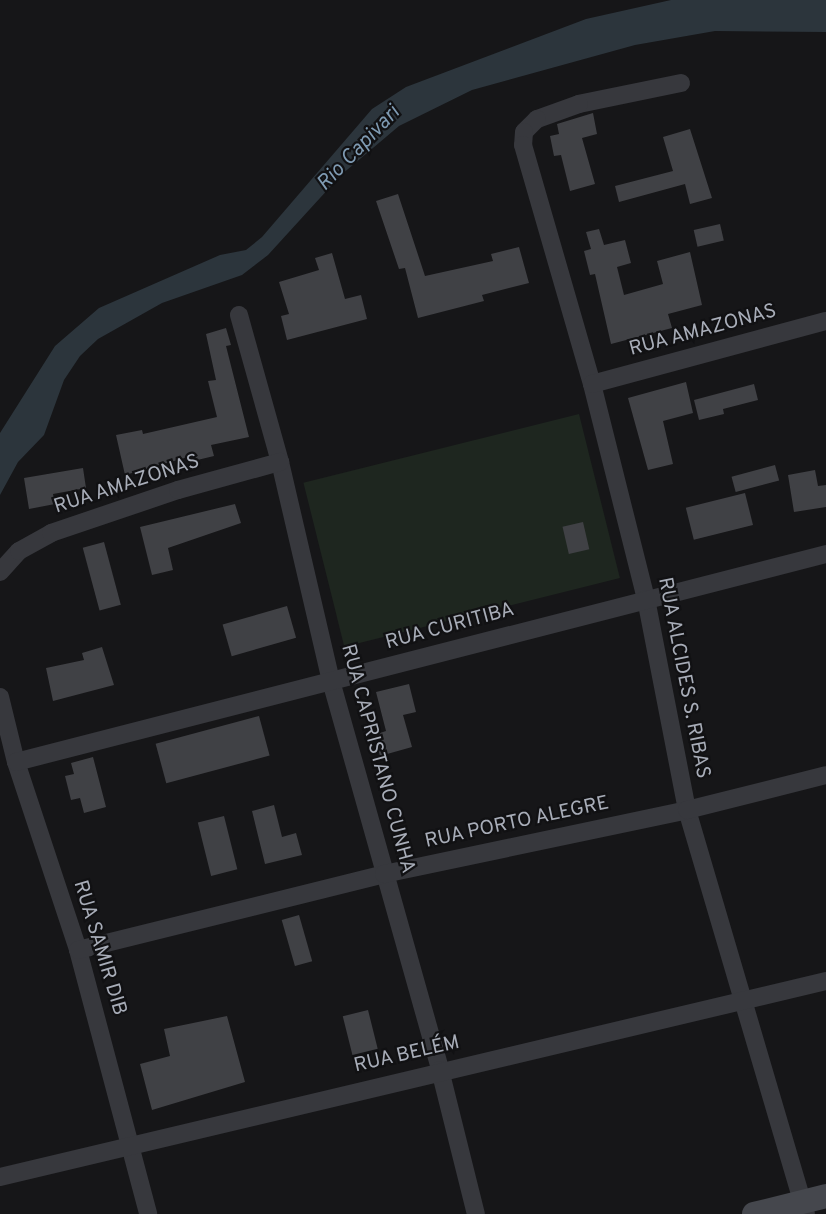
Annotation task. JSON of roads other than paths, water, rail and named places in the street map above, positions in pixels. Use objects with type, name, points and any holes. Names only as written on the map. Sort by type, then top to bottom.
[{"type":"street","name":"RUA ALCIDES S. RIBAS","points":[[681,83],[579,104],[537,119],[524,132],[526,161],[592,384],[646,599],[687,810],[741,1002],[803,1208]]},
{"type":"street","name":"RUA CAPRISTANO CUNHA","points":[[239,315],[280,462],[331,681],[440,1070],[476,1214]]},
{"type":"street","name":"RUA AMAZONAS","points":[[592,384],[826,321]]},
{"type":"street","name":"RUA AMAZONAS","points":[[0,572],[19,551],[51,533],[178,490],[280,462]]},
{"type":"street","name":"RUA CURITIBA","points":[[16,762],[826,554]]},
{"type":"street","name":"RUA SAMIR DIB","points":[[0,697],[16,762],[78,950],[132,1145],[148,1214]]},
{"type":"street","name":"RUA PORTO ALEGRE","points":[[78,950],[384,874],[687,810],[826,775]]},
{"type":"street","name":"RUA BELÉM","points":[[0,1177],[440,1070],[826,981]]},
{"type":"street","points":[[754,1214],[803,1208],[826,1196]]},
{"type":"water","name":"Rio Capivari","points":[[671,0],[826,0],[826,32],[715,31],[635,45],[472,90],[399,126],[341,175],[268,255],[242,275],[162,303],[98,339],[80,356],[64,380],[44,435],[18,462],[0,495],[0,433],[55,346],[99,308],[220,255],[246,250],[262,237],[372,109],[406,87],[586,19]]}]
